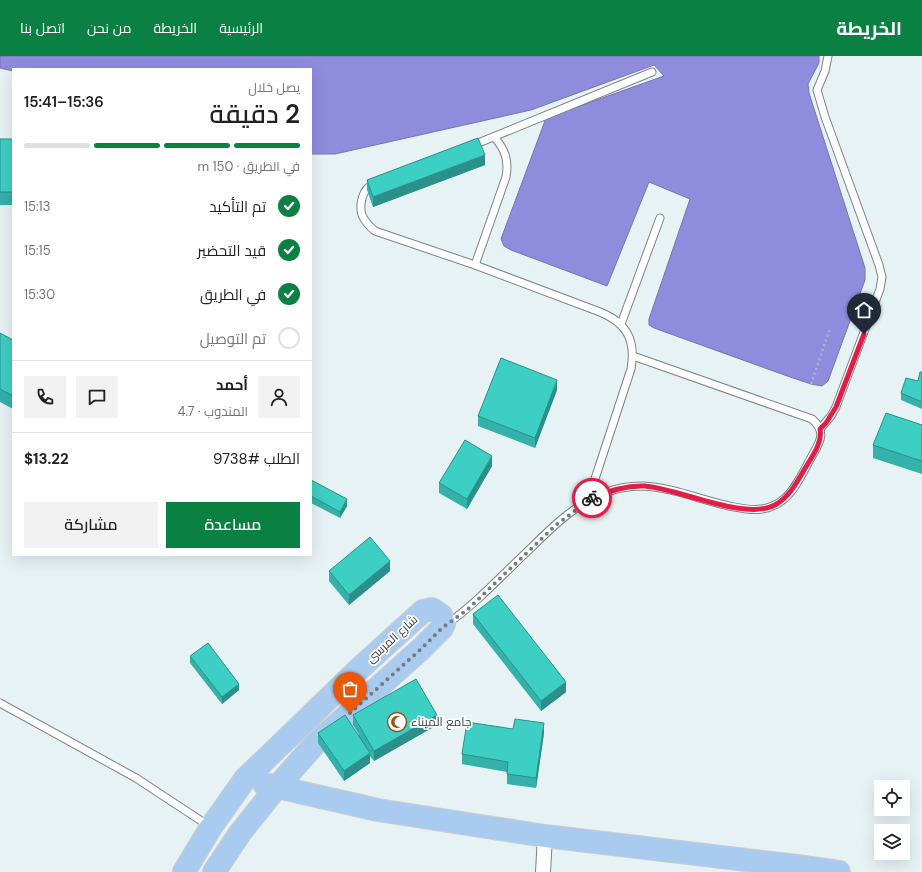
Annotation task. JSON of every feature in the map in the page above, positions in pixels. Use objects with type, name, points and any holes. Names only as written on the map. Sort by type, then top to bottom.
[{"type":"main road","name":"شارع المرسى","points":[[184,872],[211,827],[245,779],[358,670],[424,611],[432,609],[441,615],[444,624],[442,628]]},
{"type":"main road","points":[[214,872],[240,833],[276,788],[314,745],[421,649],[442,628]]},
{"type":"main road","points":[[245,779],[276,788],[378,810],[545,836],[839,872]]},
{"type":"street","points":[[543,872],[545,836]]},
{"type":"lane","points":[[820,429],[826,423],[836,407],[880,289],[882,277],[879,265],[825,117],[817,90],[825,71],[828,56]]},
{"type":"lane","points":[[465,148],[652,72]]},
{"type":"lane","points":[[475,265],[506,177],[508,166],[506,155],[501,145],[494,137]]},
{"type":"lane","points":[[377,182],[370,185],[364,193],[361,204],[362,214],[367,223],[375,230],[475,265],[611,316],[621,324],[628,334],[632,345],[633,356],[631,369],[588,500]]},
{"type":"lane","points":[[621,324],[660,218]]},
{"type":"lane","points":[[442,628],[467,610],[556,525],[588,500],[612,490],[625,487],[644,486],[751,510],[763,509],[779,502],[792,490],[820,440],[820,429],[817,423],[806,416],[633,356]]},
{"type":"lane","points":[[0,703],[136,778],[211,827]]},
{"type":"path","points":[[811,384],[830,328]]},
{"type":"shaded area","points":[[0,56],[819,56],[819,63],[808,84],[809,93],[865,268],[865,280],[828,381],[822,386],[790,377],[649,325],[649,319],[690,199],[649,182],[607,286],[504,246],[501,239],[546,118],[664,76],[654,65],[531,110],[335,154],[312,154],[312,68],[12,68],[12,71],[0,68]]},
{"type":"building","points":[[478,138],[485,155],[373,197],[367,180]]},
{"type":"building","points":[[0,139],[12,139],[12,192],[0,192]]},
{"type":"building","points":[[0,333],[12,339],[12,395],[0,389]]},
{"type":"building","points":[[501,358],[557,380],[535,438],[478,416]]},
{"type":"building","points":[[920,372],[922,372],[922,402],[901,393],[906,378],[918,381]]},
{"type":"building","points":[[886,413],[922,425],[922,461],[873,445]]},
{"type":"building","points":[[465,440],[492,456],[467,499],[439,483]]},
{"type":"building","points":[[312,481],[347,499],[340,512],[312,497]]},
{"type":"building","points":[[370,537],[390,561],[349,595],[329,571]]},
{"type":"building","points":[[498,595],[566,682],[541,701],[473,614]]},
{"type":"building","points":[[208,643],[239,684],[222,697],[190,656]]},
{"type":"building","points":[[416,679],[437,715],[374,751],[353,715]]},
{"type":"building","points":[[345,715],[370,753],[344,771],[318,733]]},
{"type":"building","points":[[515,719],[544,723],[536,778],[507,774],[508,762],[462,754],[467,722],[513,729]]},
{"type":"way so far","points":[[350,713],[431,640],[442,628],[467,610],[542,537],[570,513],[592,498]]},
{"type":"place","name":"جامع الميناء","points":[[397,722]]},
{"type":"route","points":[[592,498],[606,492],[625,487],[644,486],[751,510],[763,509],[784,499],[792,490],[818,445],[821,434],[820,429],[826,423],[836,407],[864,334]]}]
